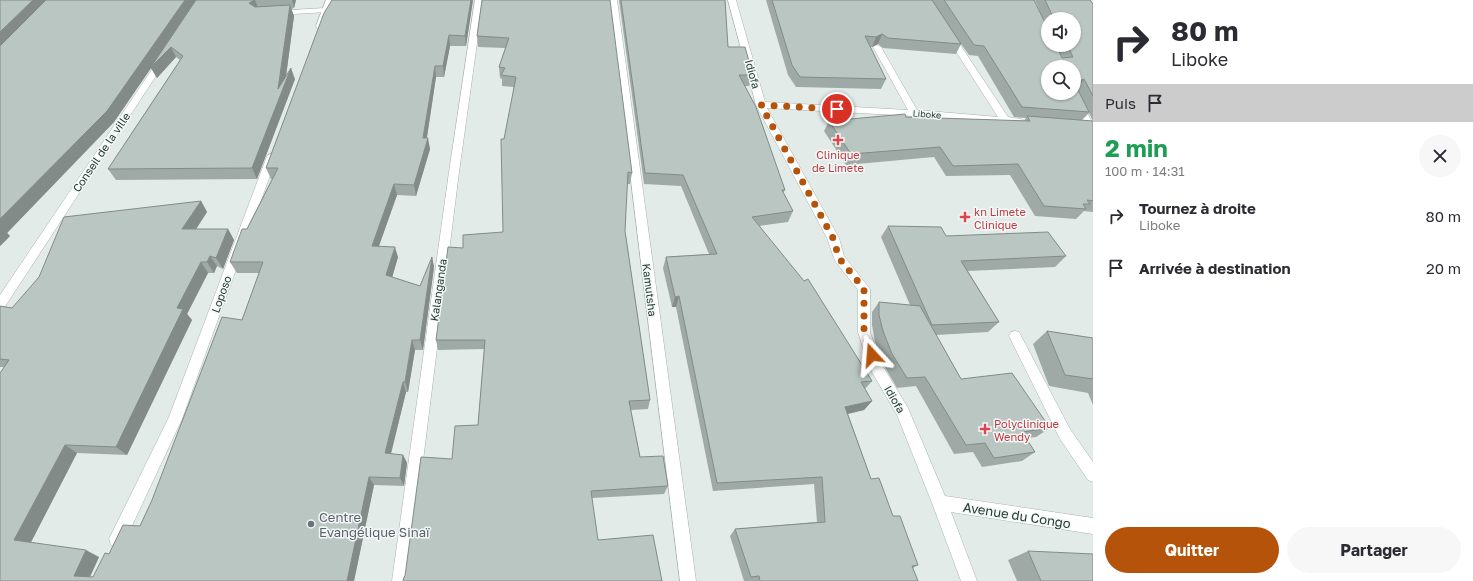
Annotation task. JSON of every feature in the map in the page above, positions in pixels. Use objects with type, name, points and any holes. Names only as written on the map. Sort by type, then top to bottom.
[{"type":"street","name":"Kalanganda","points":[[400,581],[454,172],[479,0]]},
{"type":"street","name":"Kamutsha","points":[[613,0],[688,581]]},
{"type":"street","name":"Idiofa","points":[[730,1],[761,105],[833,238],[839,258],[864,289],[864,332],[876,367],[903,412],[940,503],[969,581]]},
{"type":"street","points":[[266,13],[328,5],[315,39]]},
{"type":"street","points":[[944,27],[1005,120]]},
{"type":"street","points":[[877,47],[914,113]]},
{"type":"street","name":"Conseil de la ville","points":[[0,305],[167,53]]},
{"type":"street","points":[[1076,100],[1088,128]]},
{"type":"street","name":"Liboke","points":[[761,105],[914,113],[1028,122]]},
{"type":"street","name":"Loposo","points":[[110,553],[175,419],[277,141]]},
{"type":"street","points":[[1015,336],[1065,434],[1093,475]]},
{"type":"street","name":"Avenue du Congo","points":[[940,503],[1093,526]]},
{"type":"building","points":[[0,0],[33,0],[0,32]]},
{"type":"building","points":[[46,0],[185,0],[107,111],[0,219],[0,46]]},
{"type":"building","points":[[196,0],[255,0],[249,3],[255,7],[290,5],[278,89],[291,68],[252,168],[108,169],[183,56],[171,47],[151,67]]},
{"type":"building","points":[[332,0],[471,0],[465,36],[449,35],[443,66],[435,66],[423,138],[428,138],[414,185],[394,184],[372,246],[395,247],[386,275],[420,286],[432,257],[420,340],[412,340],[405,382],[403,382],[385,453],[403,455],[400,478],[369,477],[347,581],[0,581],[0,373],[9,360],[0,359],[0,306],[12,308],[39,277],[64,217],[201,201],[182,229],[228,229],[216,258],[210,256],[207,262],[201,262],[177,308],[183,309],[116,447],[65,445],[14,540],[86,550],[74,576],[93,577],[105,553],[109,554],[123,525],[140,526],[152,500],[222,317],[242,320],[263,262],[230,262],[242,229],[247,229],[278,168],[266,168],[324,13]]},
{"type":"building","points":[[482,0],[610,0],[632,173],[628,172],[625,231],[650,400],[629,401],[640,457],[663,456],[668,486],[591,491],[598,540],[653,535],[662,581],[403,581],[405,576],[421,457],[452,459],[455,426],[478,425],[485,340],[436,340],[448,247],[463,248],[463,235],[503,232],[501,139],[504,139],[516,77],[501,75],[505,68],[499,67],[509,38],[477,36]]},
{"type":"building","points":[[621,0],[725,0],[728,47],[745,47],[753,75],[739,75],[756,107],[785,190],[782,190],[793,211],[752,217],[804,281],[808,279],[872,381],[861,382],[872,401],[845,407],[871,479],[879,478],[893,516],[900,516],[918,565],[912,566],[918,581],[760,581],[759,576],[751,577],[735,529],[825,522],[822,477],[717,483],[679,296],[675,297],[666,257],[717,254],[683,175],[645,173]]},
{"type":"building","points":[[772,0],[932,0],[961,44],[888,38],[882,34],[876,37],[865,36],[886,79],[800,77],[792,65]]},
{"type":"building","points":[[944,0],[1034,0],[1041,14],[1041,52],[1059,52],[1062,58],[1073,57],[1070,52],[1081,52],[1081,12],[1051,12],[1045,0],[1090,0],[1093,4],[1093,96],[1084,79],[1081,80],[1081,60],[1041,60],[1041,100],[1081,100],[1081,96],[1089,112],[1022,107],[984,46],[974,45]]},
{"type":"building","points":[[905,114],[906,117],[1030,121],[1027,116],[1093,121],[1093,201],[1087,200],[1090,204],[1083,204],[1086,209],[1044,206],[1018,164],[953,166],[940,147],[851,154],[829,121]]},
{"type":"building","points":[[888,226],[941,227],[946,236],[1048,232],[1066,256],[961,261],[999,322],[932,325]]},
{"type":"building","points":[[879,302],[920,306],[961,379],[1012,373],[1050,428],[1022,432],[1035,452],[994,458],[985,443],[966,445],[925,377],[907,378],[892,354],[883,331],[879,315]]},
{"type":"building","points":[[1047,331],[1093,338],[1093,379],[1065,375]]},
{"type":"building","points":[[1028,551],[1093,554],[1093,581],[1041,581]]},
{"type":"place","name":"Clinique de Limete","points":[[838,140]]},
{"type":"place","name":"kn Limete Clinique","points":[[965,217]]},
{"type":"place","name":"Polyclinique Wendy","points":[[985,429]]},
{"type":"place","name":"Centre Evangélique Sinaï","points":[[311,524]]},
{"type":"route","points":[[837,109],[761,105],[833,238],[839,258],[864,289],[864,332],[872,355]]}]
